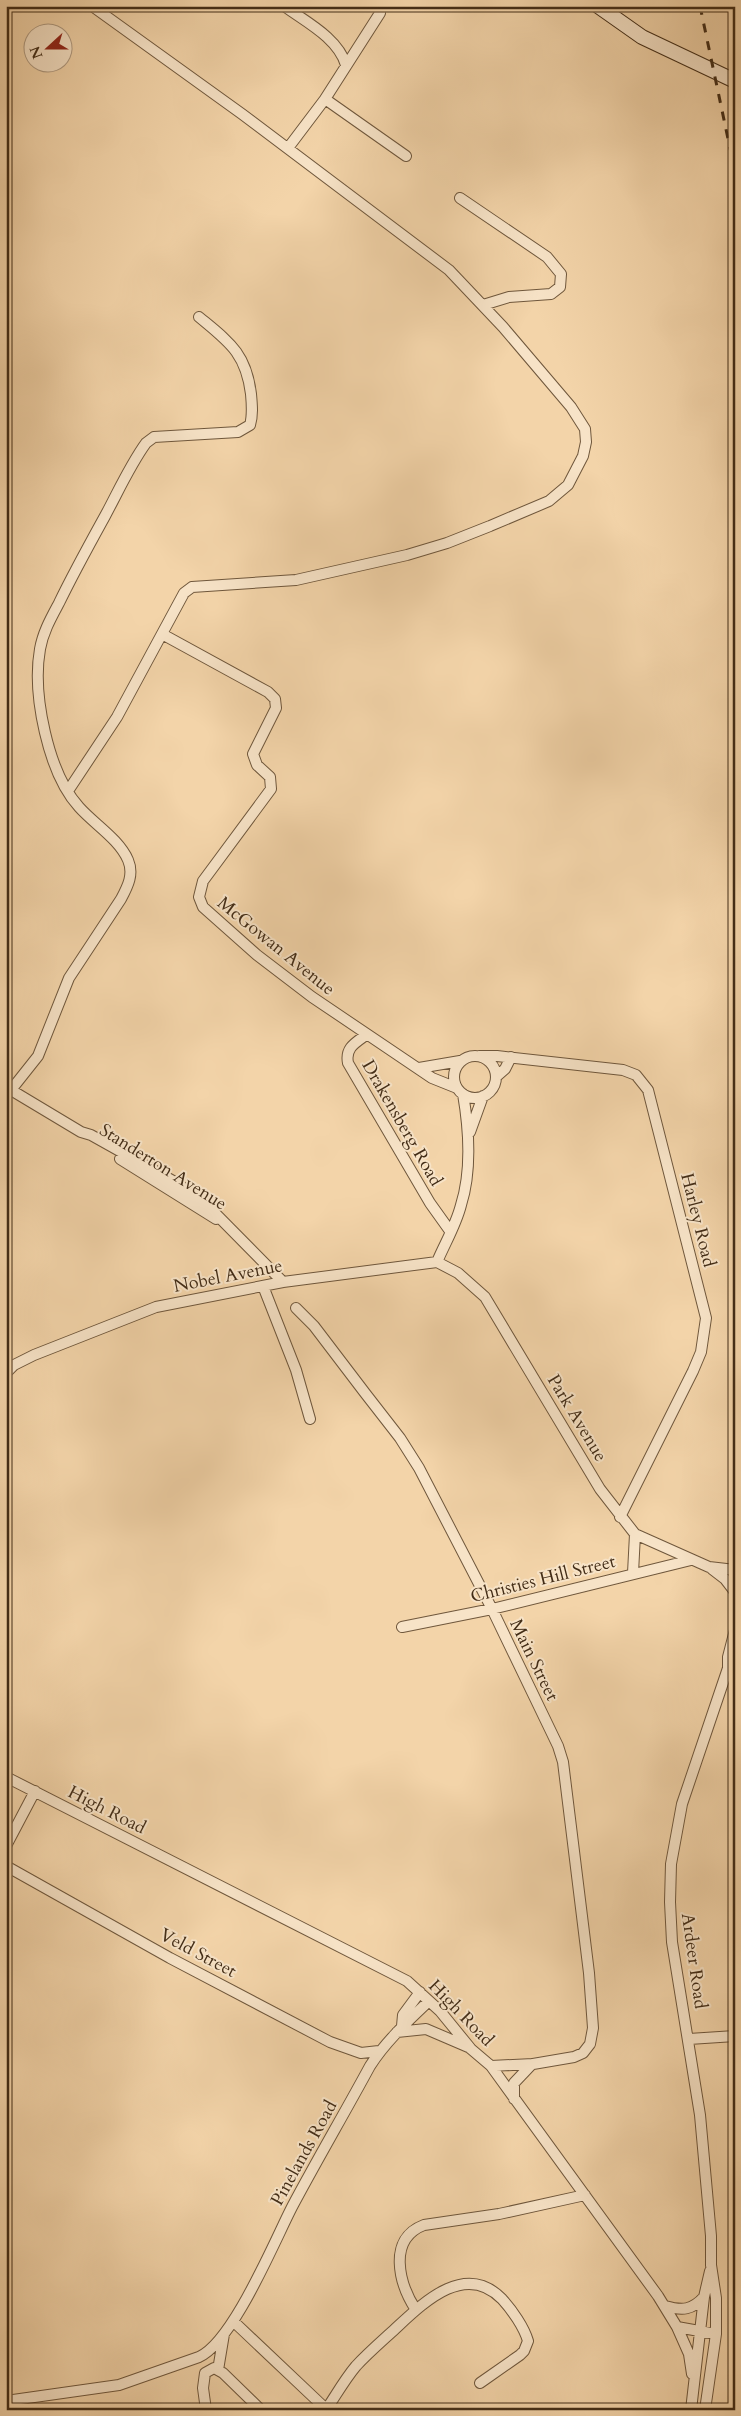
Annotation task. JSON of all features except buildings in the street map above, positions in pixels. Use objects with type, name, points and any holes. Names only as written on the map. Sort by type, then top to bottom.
[{"type":"main road","points":[[598,6],[642,37],[735,81]]},
{"type":"street","points":[[68,791],[117,717],[184,593],[192,588],[296,580],[406,555],[447,543],[536,507],[559,495],[568,485],[583,456],[586,442],[585,429],[580,418],[483,306],[449,270],[288,148],[92,6]]},
{"type":"street","points":[[284,6],[333,43],[344,57],[346,66]]},
{"type":"street","points":[[288,148],[325,99],[380,13]]},
{"type":"street","points":[[325,99],[406,156]]},
{"type":"street","points":[[460,198],[548,257],[561,274],[560,287],[551,294],[509,297],[483,306]]},
{"type":"street","points":[[9,1090],[38,1056],[69,978],[121,899],[130,879],[130,866],[120,848],[78,806],[55,770],[49,753],[39,673],[40,649],[44,632],[146,443],[154,437],[238,432],[250,425],[252,401],[249,376],[244,363],[224,338],[199,317]]},
{"type":"street","name":"McGowan Avenue","points":[[162,634],[268,692],[276,702],[276,708],[253,754],[257,764],[270,777],[271,788],[203,881],[199,897],[203,908],[258,955],[366,1034],[432,1078],[460,1091]]},
{"type":"street","name":"Drakensberg Road","points":[[366,1034],[349,1049],[346,1056],[351,1070],[430,1203],[450,1231]]},
{"type":"street","points":[[419,1068],[460,1061],[467,1057],[480,1056],[491,1062],[497,1076]]},
{"type":"street","name":"Harley Road","points":[[480,1056],[511,1057],[623,1070],[636,1075],[645,1084],[706,1318],[701,1352],[693,1371],[620,1517]]},
{"type":"street","points":[[460,1091],[472,1098],[483,1096],[492,1089],[497,1076],[511,1057]]},
{"type":"street","points":[[460,1061],[454,1071],[469,1135]]},
{"type":"street","points":[[445,1064],[443,1072],[445,1084]]},
{"type":"street","name":"Standerton Avenue","points":[[9,1090],[81,1132],[91,1135],[175,1182],[206,1203],[283,1282]]},
{"type":"street","points":[[437,1262],[462,1203],[469,1135],[483,1096]]},
{"type":"street","name":"Park Avenue","points":[[437,1262],[458,1273],[484,1297],[600,1490],[635,1534],[709,1567],[735,1570]]},
{"type":"street","name":"Nobel Avenue","points":[[6,1373],[14,1365],[34,1355],[156,1306],[283,1282],[437,1262]]},
{"type":"street","points":[[262,1286],[296,1370],[310,1419]]},
{"type":"street","name":"Main Street","points":[[296,1308],[314,1326],[400,1438],[429,1486],[558,1746],[566,1778],[594,2028],[590,2044],[582,2053],[559,2060],[533,2064],[491,2066]]},
{"type":"street","points":[[633,1573],[635,1534]]},
{"type":"street","name":"Christies Hill Street","points":[[402,1627],[492,1610],[633,1573],[691,1560]]},
{"type":"street","name":"Park Avenue","points":[[709,1567],[725,1579],[735,1592]]},
{"type":"street","points":[[735,1581],[735,1592]]},
{"type":"street","name":"Ardeer Road","points":[[705,2410],[716,2334],[716,2298],[711,2265],[711,2236],[701,2125],[689,2039],[672,1942],[671,1864],[675,1833],[687,1786],[731,1664],[735,1630]]},
{"type":"street","name":"High Road","points":[[6,1776],[396,1975],[420,1992],[471,2049],[491,2066],[665,2306],[677,2327],[691,2364],[692,2405]]},
{"type":"street","points":[[6,1846],[35,1791]]},
{"type":"street","name":"Veld Street","points":[[6,1866],[170,1958],[330,2042],[361,2053],[379,2051]]},
{"type":"street","points":[[420,1992],[403,2015],[400,2029],[426,2030],[471,2049]]},
{"type":"street","name":"Pinelands Road","points":[[224,2334],[379,2051],[429,2001]]},
{"type":"street","points":[[689,2039],[735,2036]]},
{"type":"street","points":[[514,2099],[514,2083],[523,2071],[533,2064]]},
{"type":"street","points":[[416,2310],[405,2294],[401,2280],[400,2264],[403,2246],[413,2229],[424,2225],[499,2214],[585,2195]]},
{"type":"street","name":"Ardeer Road","points":[[692,2405],[704,2297],[711,2265]]},
{"type":"street","points":[[232,2321],[326,2409],[356,2367],[416,2310],[442,2291],[462,2284],[484,2288],[496,2294],[507,2304],[526,2336],[527,2347],[520,2355],[480,2383]]},
{"type":"street","points":[[665,2306],[680,2310],[687,2309],[693,2307],[704,2297]]},
{"type":"street","points":[[677,2327],[716,2334]]},
{"type":"street","points":[[218,2370],[224,2334]]},
{"type":"street","points":[[6,2401],[119,2385],[206,2354],[224,2334]]},
{"type":"street","points":[[206,2410],[203,2388],[205,2373],[210,2370],[218,2370],[261,2410]]},
{"type":"railway","points":[[700,6],[735,172]]}]
